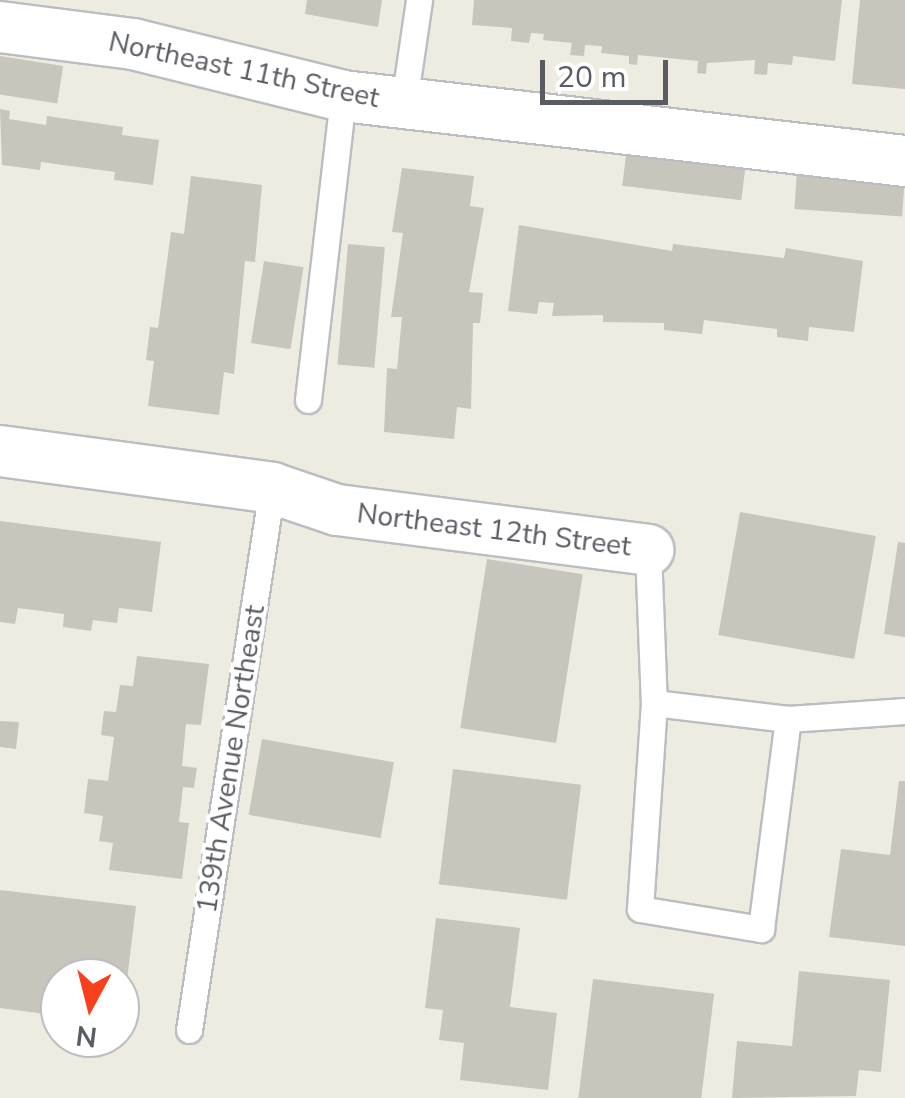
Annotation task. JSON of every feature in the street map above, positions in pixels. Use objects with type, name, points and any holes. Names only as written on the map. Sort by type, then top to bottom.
[{"type":"street","name":"Northeast 11th Street","points":[[0,27],[134,44],[343,96],[905,161]]},
{"type":"street","name":"Northeast 12th Street","points":[[0,451],[272,488],[337,510],[648,550]]},
{"type":"lane","points":[[404,102],[419,0]]},
{"type":"lane","points":[[308,400],[343,96]]},
{"type":"lane","name":"139th Avenue Northeast","points":[[189,1030],[272,488]]},
{"type":"lane","name":"Northeast 12th Street","points":[[648,550],[654,703],[640,909],[762,929],[788,718]]},
{"type":"lane","points":[[654,703],[788,718],[905,711]]},
{"type":"building","points":[[307,0],[382,0],[378,27],[305,14]]},
{"type":"building","points":[[474,0],[842,0],[835,61],[793,56],[792,65],[768,63],[767,75],[754,74],[755,60],[707,63],[706,74],[697,73],[698,61],[638,55],[637,65],[629,64],[629,56],[601,53],[602,46],[585,45],[584,56],[570,55],[572,43],[543,40],[544,34],[531,33],[529,43],[511,41],[512,28],[472,25]]},
{"type":"building","points":[[860,0],[905,0],[905,89],[852,84]]},
{"type":"building","points":[[0,56],[63,66],[57,104],[0,94]]},
{"type":"building","points":[[0,109],[10,111],[9,119],[46,125],[47,116],[123,127],[122,135],[159,140],[153,185],[114,180],[115,172],[41,162],[40,170],[2,165]]},
{"type":"building","points":[[627,147],[746,162],[741,200],[622,186]]},
{"type":"building","points":[[402,168],[474,176],[470,206],[484,208],[469,292],[483,293],[480,323],[473,323],[471,409],[457,407],[454,439],[384,432],[387,368],[397,369],[402,317],[391,317],[403,233],[392,232]]},
{"type":"building","points":[[797,171],[905,179],[902,216],[794,209]]},
{"type":"building","points":[[191,176],[262,185],[255,262],[245,261],[234,374],[224,372],[219,415],[148,406],[154,361],[146,360],[150,327],[158,328],[171,232],[184,234]]},
{"type":"building","points":[[519,225],[672,251],[673,244],[784,258],[786,248],[863,261],[854,332],[809,327],[808,341],[777,337],[777,329],[704,320],[702,334],[664,330],[664,323],[603,322],[603,315],[552,316],[554,303],[539,302],[537,314],[508,311]]},
{"type":"building","points":[[348,244],[385,247],[374,368],[337,365]]},
{"type":"building","points":[[264,261],[304,267],[291,349],[251,343]]},
{"type":"building","points":[[740,512],[876,536],[854,659],[718,635]]},
{"type":"building","points":[[0,521],[161,542],[152,612],[119,608],[117,623],[93,620],[91,631],[63,627],[64,614],[18,608],[15,624],[0,622]]},
{"type":"building","points":[[898,542],[905,543],[905,637],[884,634]]},
{"type":"building","points":[[487,559],[583,574],[556,743],[460,728]]},
{"type":"building","points":[[137,656],[209,664],[201,725],[186,724],[182,766],[197,768],[194,788],[183,787],[179,822],[189,823],[182,879],[109,870],[113,843],[99,841],[103,816],[84,813],[88,779],[108,781],[114,737],[101,735],[104,711],[116,712],[120,685],[133,686]]},
{"type":"building","points":[[0,721],[19,722],[16,749],[0,747]]},
{"type":"building","points":[[262,739],[394,762],[381,838],[249,815]]},
{"type":"building","points":[[453,769],[581,785],[567,900],[439,884]]},
{"type":"building","points":[[899,781],[905,781],[905,946],[829,937],[841,849],[890,855]]},
{"type":"building","points":[[0,890],[136,906],[130,958],[40,958],[40,1013],[0,1008]]},
{"type":"building","points":[[436,918],[520,928],[510,1007],[557,1013],[548,1090],[460,1080],[464,1043],[439,1040],[443,1010],[425,1008]]},
{"type":"building","points":[[799,971],[890,980],[881,1072],[859,1070],[856,1096],[732,1098],[737,1041],[792,1046]]},
{"type":"building","points":[[593,979],[714,994],[701,1098],[578,1098]]}]
